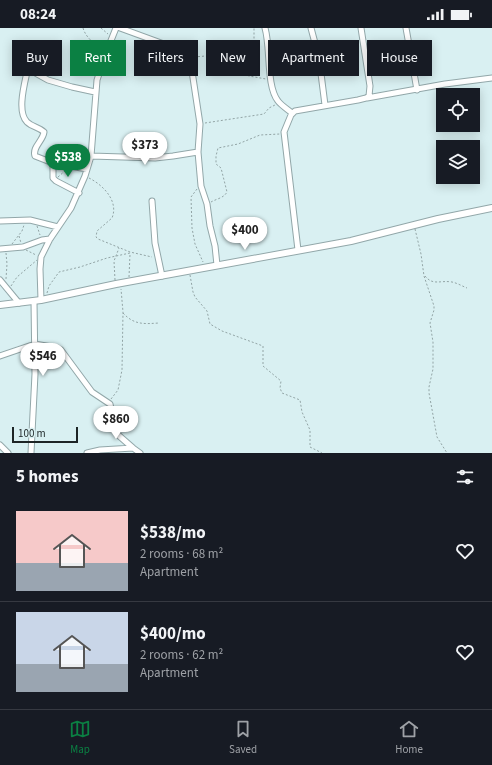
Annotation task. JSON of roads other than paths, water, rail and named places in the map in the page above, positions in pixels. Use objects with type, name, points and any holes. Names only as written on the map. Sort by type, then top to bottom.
[{"type":"street","points":[[44,299],[40,273],[41,258],[50,239],[71,208],[79,193],[85,176],[90,156],[95,92],[99,72],[116,28]]},
{"type":"street","points":[[120,28],[183,51],[190,58],[200,124],[198,152],[201,182],[207,204],[217,265]]},
{"type":"street","points":[[265,28],[269,48],[271,82],[275,97],[292,113]]},
{"type":"street","points":[[311,28],[319,58],[325,106]]},
{"type":"street","points":[[361,28],[370,86],[369,96],[366,98]]},
{"type":"street","points":[[406,28],[417,90]]},
{"type":"street","points":[[87,169],[53,163],[34,154],[44,135],[44,132],[40,128],[28,124],[23,117],[22,99],[28,70],[32,70],[48,80],[60,84],[95,92]]},
{"type":"street","points":[[292,113],[445,84],[492,78]]},
{"type":"street","points":[[292,113],[284,134],[298,250]]},
{"type":"street","points":[[90,156],[155,158],[198,152]]},
{"type":"street","points":[[53,163],[52,174],[56,181],[79,193]]},
{"type":"street","points":[[152,201],[154,237],[162,276]]},
{"type":"street","points":[[0,305],[34,301],[217,265],[351,241],[414,225],[492,208]]},
{"type":"street","points":[[0,221],[25,220],[58,227]]},
{"type":"street","points":[[5,249],[23,247],[42,240],[50,239]]},
{"type":"street","points":[[0,280],[19,303]]},
{"type":"street","points":[[31,453],[35,344],[34,301]]},
{"type":"street","points":[[0,356],[35,344],[61,350],[92,392],[107,401],[111,407],[117,434],[140,453]]},
{"type":"street","points":[[0,444],[8,453]]},
{"type":"street","points":[[87,453],[100,450],[133,448]]}]
